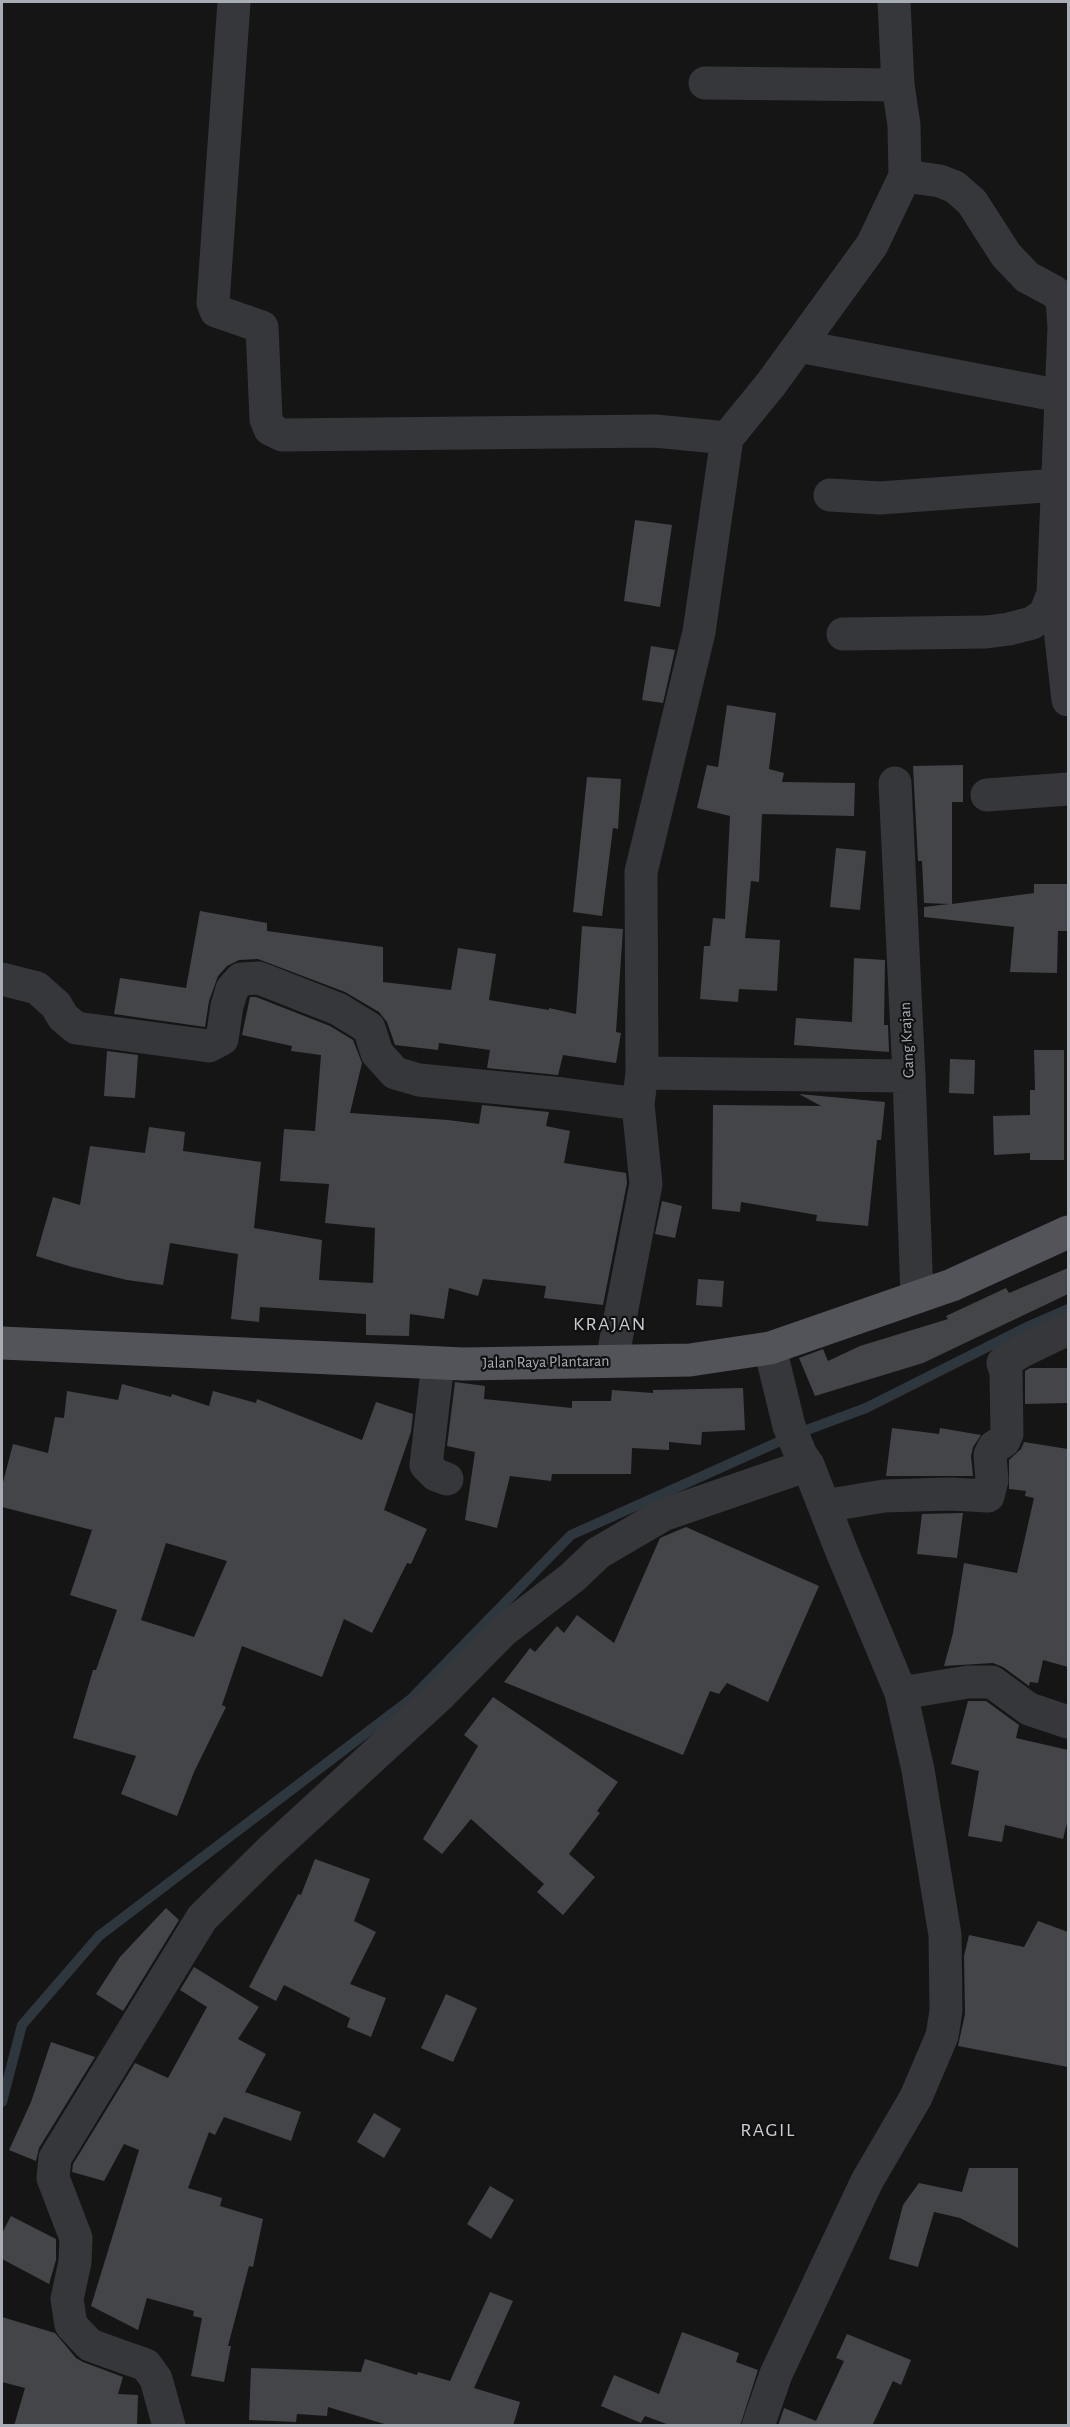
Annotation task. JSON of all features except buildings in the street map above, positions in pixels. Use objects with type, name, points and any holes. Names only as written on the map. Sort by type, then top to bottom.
[{"type":"main road","name":"Jalan Raya Plantaran","points":[[2,1343],[438,1363],[600,1363],[612,1360],[690,1360],[770,1348],[952,1285],[1068,1232]]},
{"type":"street","points":[[234,2],[213,303],[216,310],[262,327],[266,419],[270,429],[282,435],[655,431],[726,438]]},
{"type":"street","points":[[612,1360],[646,1184],[640,1088],[641,872],[699,632],[726,438],[771,384],[872,245],[905,176],[904,125],[898,85],[894,2]]},
{"type":"street","points":[[705,83],[898,85]]},
{"type":"street","points":[[843,634],[1009,630],[1032,623],[1045,614],[1053,594],[1064,327],[1062,298],[1027,277],[1006,255],[972,202],[955,188],[940,181],[905,176]]},
{"type":"street","points":[[799,346],[1061,396]]},
{"type":"street","points":[[830,495],[880,498],[1058,484]]},
{"type":"street","points":[[1054,584],[1068,700]]},
{"type":"street","name":"Gang Krajan","points":[[895,783],[917,1297]]},
{"type":"street","points":[[987,795],[1068,789]]},
{"type":"street","points":[[2,979],[37,988],[76,1028],[209,1046],[222,1039],[232,989],[241,979],[259,978],[338,1009],[369,1028],[377,1053],[395,1073],[419,1080],[563,1094],[640,1088],[909,1076]]},
{"type":"street","points":[[824,1506],[884,1496],[950,1494],[988,1496],[992,1480],[990,1455],[994,1447],[1004,1441],[1008,1434],[1006,1372],[1003,1363],[1022,1351],[1068,1329]]},
{"type":"street","points":[[758,2426],[776,2374],[867,2181],[916,2097],[942,2036],[946,2011],[945,1935],[918,1770],[902,1693],[800,1448],[770,1348]]},
{"type":"street","points":[[438,1363],[426,1466],[436,1475],[447,1479]]},
{"type":"street","points":[[169,2426],[156,2379],[146,2365],[90,2345],[71,2325],[67,2299],[75,2262],[76,2238],[53,2178],[55,2157],[202,1918],[269,1852],[441,1694],[503,1631],[573,1577],[598,1553],[663,1515],[800,1448]]},
{"type":"street","points":[[902,1693],[968,1682],[992,1682],[1029,1709],[1068,1722]]},
{"type":"waterway","points":[[2,2102],[22,2025],[99,1936],[411,1699],[571,1535],[796,1434],[866,1408],[1029,1326],[1068,1309]]},
{"type":"district","name":"KRAJAN","points":[[610,1324]]},
{"type":"district","name":"RAGIL","points":[[768,2130]]}]
